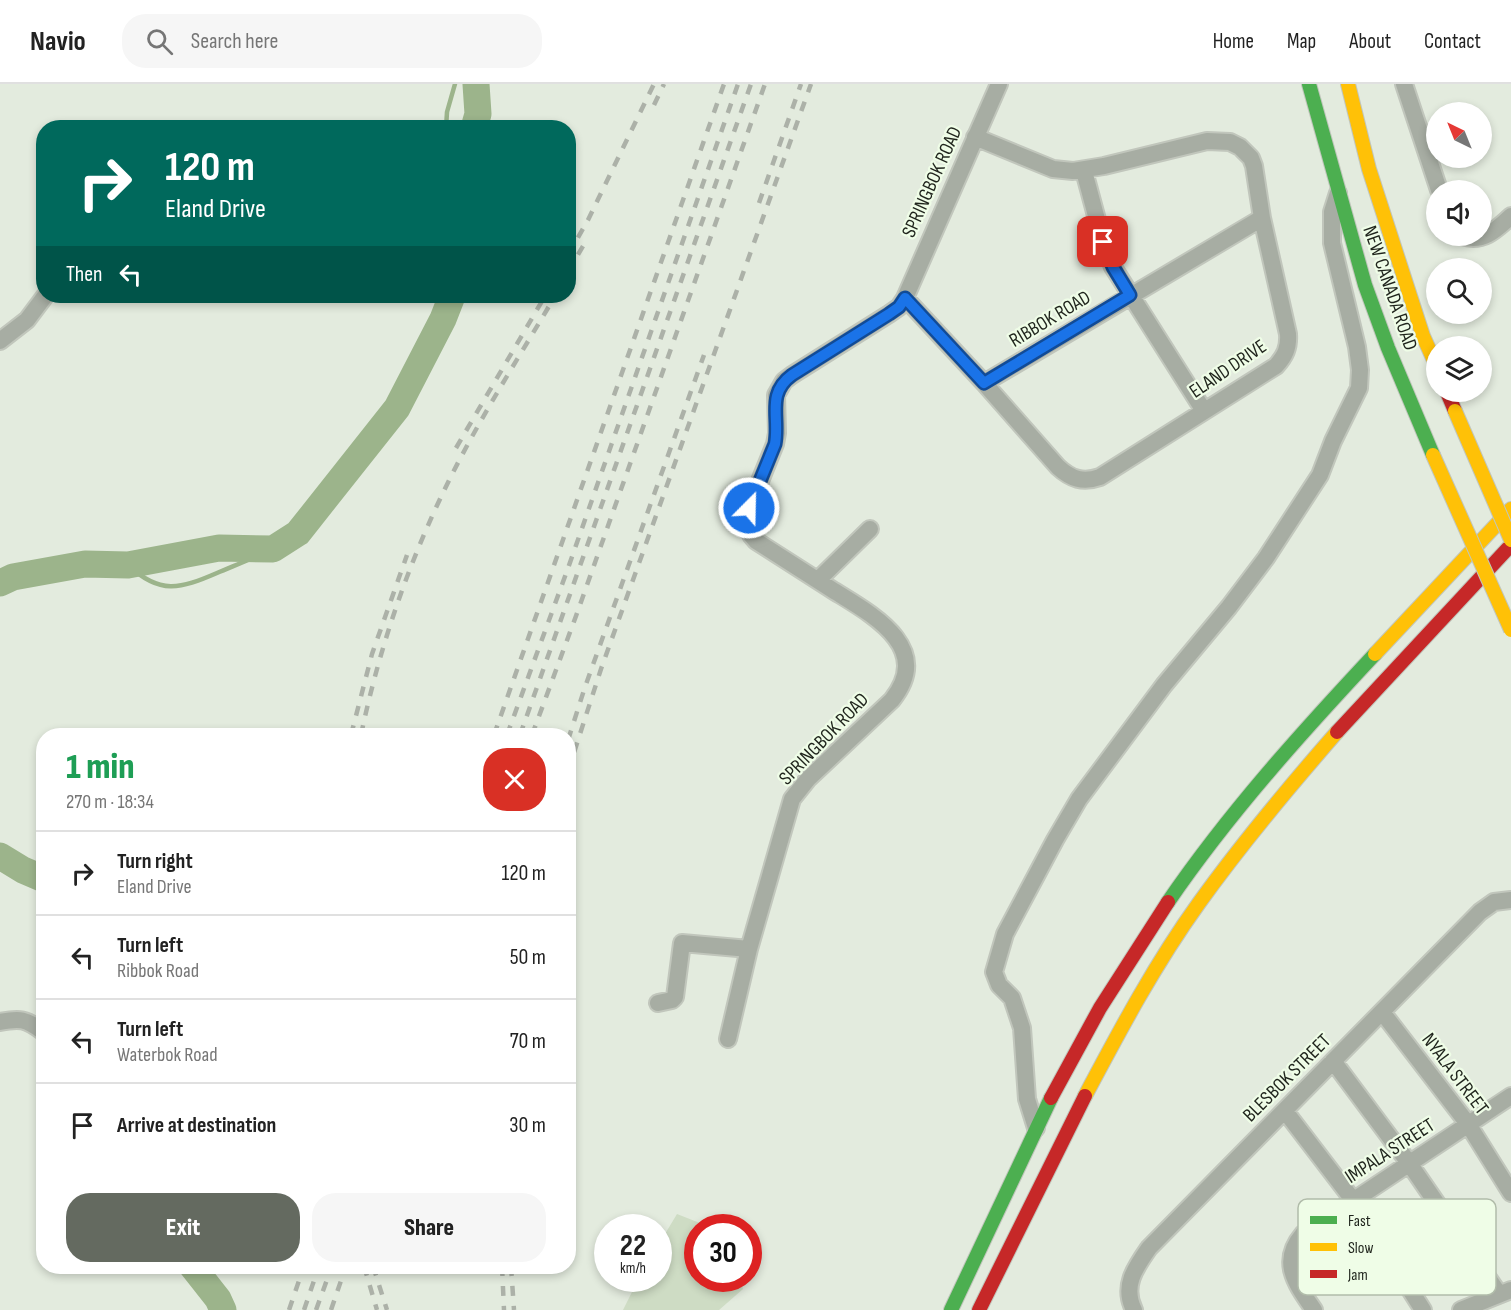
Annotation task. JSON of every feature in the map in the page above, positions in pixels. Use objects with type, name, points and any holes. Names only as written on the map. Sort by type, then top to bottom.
[{"type":"main road","name":"NEW CANADA ROAD","points":[[1309,84],[1365,285],[1384,337],[1433,455],[1511,630]]},
{"type":"main road","name":"NEW CANADA ROAD","points":[[1348,84],[1369,169],[1426,343]]},
{"type":"main road","points":[[1451,402],[1511,540]]},
{"type":"main road","points":[[951,1310],[1078,1044],[1172,896],[1224,826],[1294,743],[1511,509]]},
{"type":"main road","points":[[979,1310],[1076,1112],[1134,1004],[1198,904],[1268,814],[1336,734],[1511,545]]},
{"type":"street","name":"SPRINGBOK ROAD","points":[[728,1039],[749,949],[792,799],[808,779],[892,700],[906,672],[902,647],[886,626],[756,541],[752,535],[747,513],[775,444],[776,395],[779,388],[792,375],[899,307],[999,84]]},
{"type":"street","points":[[1404,84],[1436,180]]},
{"type":"street","name":"ELAND DRIVE","points":[[905,298],[1058,467],[1065,474],[1086,481],[1100,477],[1276,366],[1287,351],[1288,334],[1262,218],[1253,162],[1244,150],[1230,142],[1200,142],[1084,171],[1053,169],[975,137]]},
{"type":"street","points":[[1084,171],[1103,242],[1113,267],[1204,411]]},
{"type":"street","points":[[1036,1128],[1027,1099],[1022,1028],[1012,998],[999,985],[994,972],[1005,934],[1079,799],[1164,685],[1266,558],[1320,475],[1359,388],[1360,370],[1357,347],[1332,243],[1332,212],[1338,193]]},
{"type":"street","points":[[1492,234],[1511,216]]},
{"type":"street","name":"RIBBOK ROAD","points":[[984,383],[1262,218]]},
{"type":"street","points":[[0,341],[27,320],[40,303]]},
{"type":"street","points":[[818,580],[870,529]]},
{"type":"street","name":"BLESBOK STREET","points":[[1134,1310],[1129,1298],[1129,1283],[1133,1271],[1149,1248],[1486,906],[1494,902],[1510,900]]},
{"type":"street","points":[[658,1004],[675,997],[682,943],[749,949]]},
{"type":"street","name":"NYALA STREET","points":[[1382,1012],[1468,1124],[1511,1193]]},
{"type":"street","points":[[0,1022],[16,1019],[30,1022],[36,1026]]},
{"type":"street","points":[[1333,1061],[1436,1199]]},
{"type":"street","name":"IMPALA STREET","points":[[1355,1199],[1511,1096]]},
{"type":"street","points":[[1285,1111],[1352,1199]]},
{"type":"street","name":"IMPALA STREET","points":[[1298,1241],[1291,1256],[1293,1275],[1298,1287]]},
{"type":"street","points":[[1461,1310],[1505,1292],[1496,1280]]},
{"type":"street","name":"IMPALA STREET","points":[[1304,1295],[1314,1310]]},
{"type":"street","points":[[1413,1295],[1423,1310]]},
{"type":"green space","points":[[677,1214],[684,1217],[684,1292],[740,1292],[719,1310],[623,1310],[632,1292],[672,1292],[672,1222]]},
{"type":"waterway","points":[[446,120],[455,84]]},
{"type":"waterway","points":[[476,84],[476,120]]},
{"type":"waterway","points":[[0,583],[13,577],[85,564],[128,565],[219,548],[273,549],[298,533],[397,408],[449,303]]},
{"type":"waterway","points":[[128,565],[139,575],[160,585],[181,585],[192,583],[273,549]]},
{"type":"waterway","points":[[0,856],[36,876]]},
{"type":"waterway","points":[[198,1274],[218,1299],[223,1310]]},
{"type":"railway","points":[[576,241],[654,84]]},
{"type":"railway","points":[[654,105],[664,84]]},
{"type":"railway","points":[[496,728],[724,84]]},
{"type":"railway","points":[[510,728],[738,84]]},
{"type":"railway","points":[[522,728],[751,84]]},
{"type":"railway","points":[[535,728],[765,84]]},
{"type":"railway","points":[[759,203],[801,84]]},
{"type":"railway","points":[[576,746],[601,669],[811,84]]},
{"type":"railway","points":[[576,258],[583,246]]},
{"type":"railway","points":[[456,448],[541,303]]},
{"type":"railway","points":[[363,728],[389,628],[414,558],[444,490],[472,436],[551,303]]},
{"type":"railway","points":[[572,728],[704,355]]},
{"type":"railway","points":[[353,728],[372,654],[407,555]]},
{"type":"railway","points":[[289,1310],[301,1274]]},
{"type":"railway","points":[[304,1310],[316,1274]]},
{"type":"railway","points":[[316,1310],[329,1274]]},
{"type":"railway","points":[[331,1310],[343,1274]]},
{"type":"railway","points":[[366,1274],[377,1310]]},
{"type":"railway","points":[[376,1274],[387,1310]]},
{"type":"railway","points":[[502,1274],[504,1310]]},
{"type":"railway","points":[[512,1274],[514,1310]]},
{"type":"traffic: fast","points":[[1309,84],[1365,285],[1388,348],[1433,455]]},
{"type":"traffic: fast","points":[[1168,902],[1241,805],[1320,713],[1375,654]]},
{"type":"traffic: fast","points":[[951,1310],[1051,1098]]},
{"type":"traffic: slow","points":[[1348,84],[1369,169],[1426,343]]},
{"type":"traffic: slow","points":[[1455,411],[1511,540]]},
{"type":"traffic: slow","points":[[1433,455],[1511,630]]},
{"type":"traffic: slow","points":[[1375,654],[1511,509]]},
{"type":"traffic: slow","points":[[1085,1096],[1139,998],[1183,926],[1249,837],[1337,732]]},
{"type":"traffic: jam","points":[[1451,402],[1455,411]]},
{"type":"traffic: jam","points":[[1337,732],[1511,545]]},
{"type":"traffic: jam","points":[[1051,1098],[1100,1008],[1168,902]]},
{"type":"traffic: jam","points":[[979,1310],[1085,1096]]},
{"type":"route","points":[[749,508],[775,444],[776,395],[784,381],[889,314],[899,307],[905,298],[984,383],[1130,295],[1113,267],[1103,242]]}]
